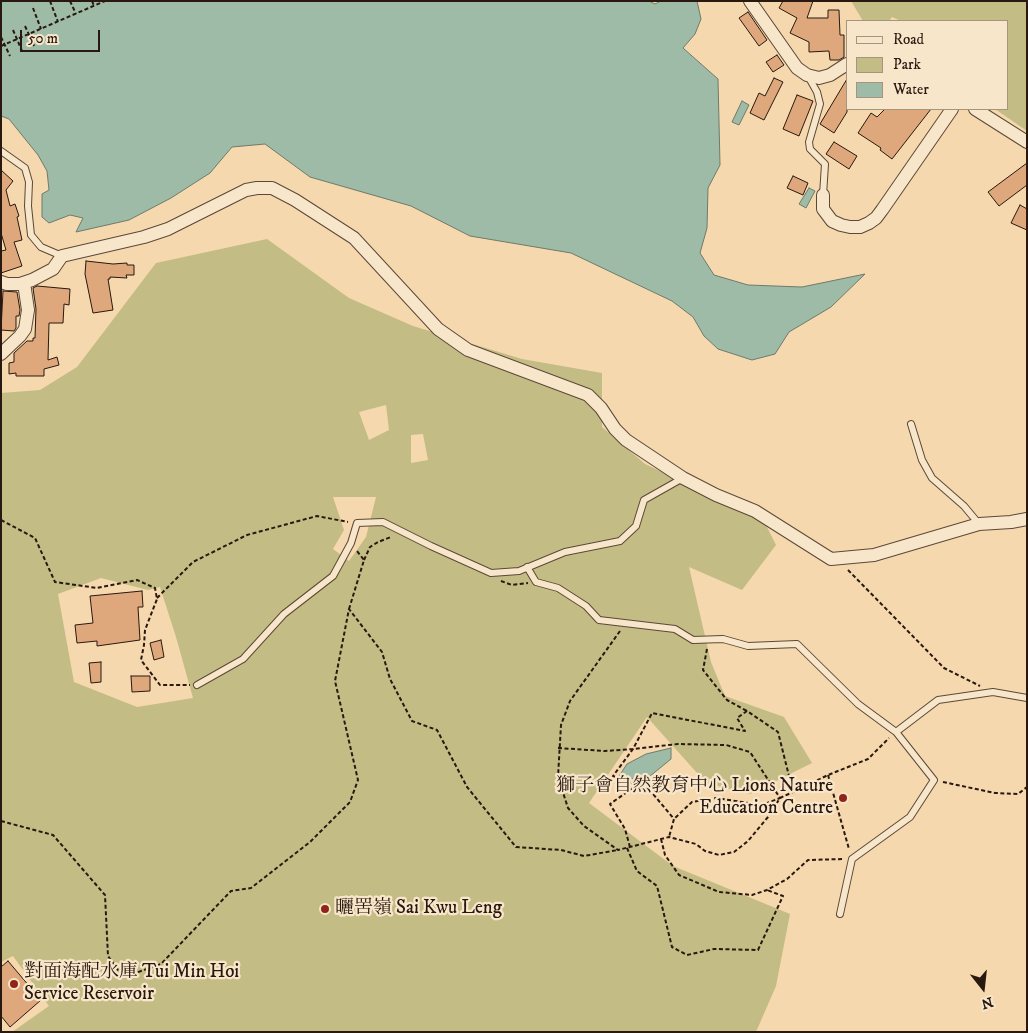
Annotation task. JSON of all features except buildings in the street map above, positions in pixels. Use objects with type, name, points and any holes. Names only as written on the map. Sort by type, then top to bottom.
[{"type":"street","points":[[750,1],[797,68],[807,75],[819,78],[830,75],[846,65]]},
{"type":"street","points":[[822,195],[823,209],[832,221],[850,227],[869,223],[882,210],[951,110]]},
{"type":"street","points":[[977,110],[1027,142]]},
{"type":"street","points":[[1,282],[7,284],[24,283],[53,269],[62,256],[144,237],[168,229],[246,190],[272,188],[295,200],[354,238],[438,328],[468,350],[588,395],[601,408],[615,429],[626,440],[683,478],[716,495],[755,511],[832,559],[874,555],[979,524],[1027,519]]},
{"type":"street","points":[[1,354],[25,329],[28,310],[24,283]]},
{"type":"lane","points":[[807,75],[817,92],[820,104],[809,142],[810,150],[825,164],[822,195]]},
{"type":"lane","points":[[1,151],[25,168],[29,182],[28,206],[31,235],[41,247],[62,256]]},
{"type":"lane","points":[[911,424],[922,460],[932,478],[964,506],[979,524]]},
{"type":"lane","points":[[197,685],[244,659],[284,614],[333,576],[351,543],[357,523],[383,522],[490,573],[519,571],[565,552],[620,541],[636,526],[644,500],[683,478]]},
{"type":"lane","points":[[527,567],[536,582],[558,588],[586,606],[599,620],[675,629],[693,640],[723,640],[748,646],[797,644],[858,704],[896,732],[934,780],[910,817],[852,859],[840,914]]},
{"type":"lane","points":[[896,732],[938,700],[994,692],[1027,698]]},
{"type":"path","points":[[50,1],[58,22]]},
{"type":"path","points":[[70,1],[76,14]]},
{"type":"path","points":[[92,1],[94,6]]},
{"type":"path","points":[[1,46],[106,1]]},
{"type":"path","points":[[33,8],[41,29]]},
{"type":"path","points":[[25,26],[34,46]]},
{"type":"path","points":[[13,30],[22,51]]},
{"type":"path","points":[[1,37],[10,56]]},
{"type":"path","points":[[197,685],[160,685],[141,660],[145,630],[157,599],[193,562],[247,535],[317,516],[357,523]]},
{"type":"path","points":[[1,520],[35,538],[55,582],[97,588],[137,580],[155,588],[157,599]]},
{"type":"path","points":[[1,821],[53,835],[105,895],[108,956],[118,970],[127,976],[162,964],[231,891],[251,888],[310,842],[350,802],[358,780],[335,681],[350,609],[364,560],[351,543]]},
{"type":"path","points":[[843,558],[847,569],[944,668],[994,692]]},
{"type":"path","points":[[350,609],[382,652],[390,679],[412,721],[438,730],[467,787],[516,847],[561,850],[584,856],[669,838],[696,844],[705,851],[719,855],[734,852],[748,841],[768,817],[780,798]]},
{"type":"path","points":[[618,850],[584,826],[568,808],[558,778],[558,748],[561,725],[570,702],[626,623]]},
{"type":"path","points":[[709,640],[703,670],[727,700],[778,732],[793,792]]},
{"type":"path","points":[[674,819],[648,788],[613,776],[633,749],[652,713],[744,731],[738,718],[747,711]]},
{"type":"path","points":[[669,838],[674,819],[692,802],[716,798],[762,805],[868,759],[896,732]]},
{"type":"path","points":[[558,748],[605,751],[678,744],[726,745],[750,752],[780,798]]},
{"type":"path","points":[[661,839],[665,855],[679,874],[718,892],[752,895],[767,890],[787,878],[808,860],[852,859],[828,775]]},
{"type":"path","points":[[934,780],[995,793],[1018,794],[1027,787]]},
{"type":"path","points":[[637,785],[610,804],[625,829],[637,871],[657,886],[672,947],[687,955],[714,949],[758,950],[783,896],[767,890]]},
{"type":"path","points":[[1027,821],[1027,831]]},
{"type":"green space","points":[[851,1],[1027,1],[1027,131],[996,110],[1008,110],[1008,20],[899,20],[892,17],[890,20],[862,20]]},
{"type":"green space","points":[[267,239],[349,298],[413,326],[522,359],[602,373],[602,427],[645,464],[763,519],[776,545],[742,590],[689,567],[711,662],[725,696],[784,717],[812,763],[750,794],[706,783],[647,717],[589,803],[673,866],[790,914],[776,986],[756,1032],[12,1032],[49,1006],[13,956],[1,962],[1,393],[40,390],[77,367],[156,263]],"holes":[[[386,405],[389,430],[369,440],[359,412]],[[423,434],[428,460],[411,463],[411,435]],[[333,497],[376,497],[366,537],[349,561],[333,549],[344,530]],[[101,578],[148,590],[160,587],[193,698],[137,707],[74,682],[58,594]]]},
{"type":"water","points":[[1,1],[649,1],[655,4],[661,1],[697,1],[701,19],[695,34],[683,48],[718,79],[720,165],[708,188],[707,228],[700,253],[714,275],[748,285],[802,287],[865,274],[831,307],[789,332],[775,354],[752,360],[718,349],[704,336],[693,317],[672,301],[571,253],[470,236],[411,206],[310,177],[265,144],[232,147],[210,173],[171,198],[129,220],[76,232],[83,218],[70,215],[49,223],[42,217],[42,194],[49,190],[47,171],[38,155],[9,119],[1,116]]},
{"type":"water","points":[[742,101],[749,105],[739,125],[732,122]]},
{"type":"water","points":[[809,188],[815,191],[806,208],[799,204]]},
{"type":"water","points":[[671,748],[671,759],[644,781],[619,776],[627,764],[646,754]]},
{"type":"place","name":"獅子會自然教育中心 Lions Nature Education Centre","points":[[843,798]]},
{"type":"place","name":"曬罟嶺 Sai Kwu Leng","points":[[325,909]]},
{"type":"place","name":"對面海配水庫 Tui Min Hoi Service Reservoir","points":[[14,984]]}]
